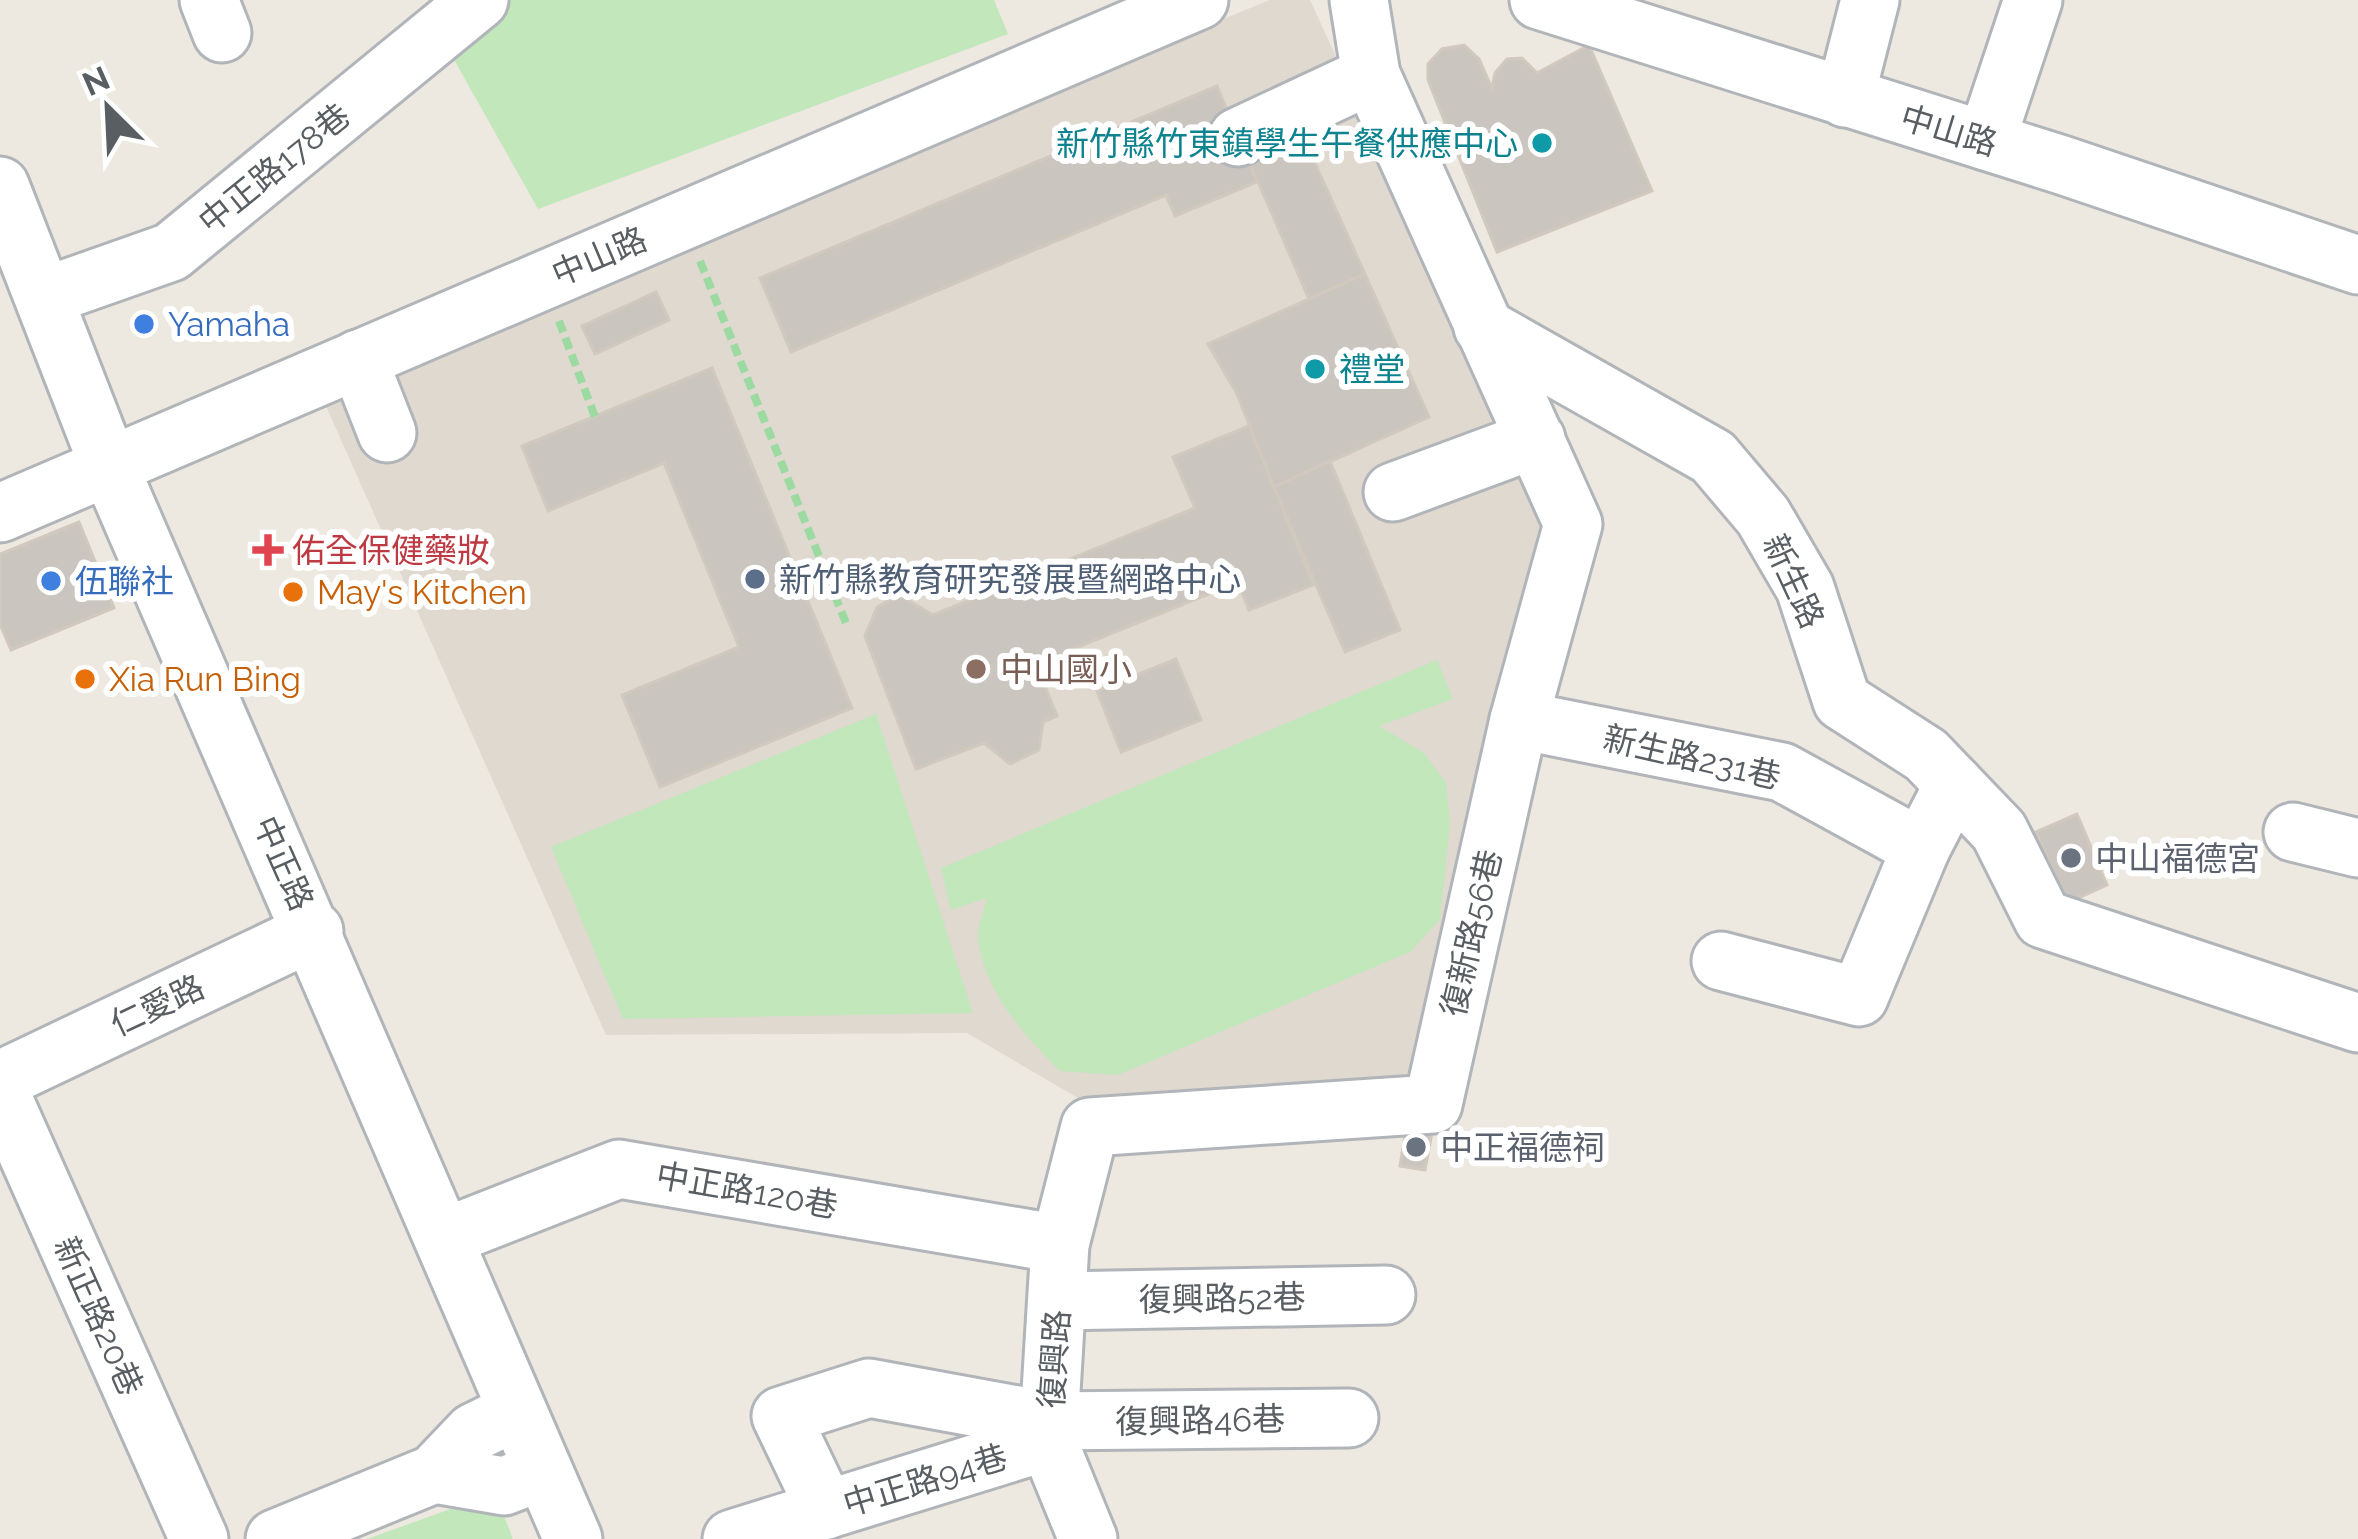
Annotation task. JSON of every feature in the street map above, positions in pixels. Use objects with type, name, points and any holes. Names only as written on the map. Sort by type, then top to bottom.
[{"type":"street","name":"中正路178巷","points":[[46,296],[171,252],[478,0]]},
{"type":"street","name":"中山路","points":[[0,513],[1199,0]]},
{"type":"street","points":[[1359,0],[1371,75],[1483,327]]},
{"type":"street","points":[[1845,98],[1870,0]]},
{"type":"street","points":[[1986,141],[2033,0]]},
{"type":"street","name":"中山路","points":[[1564,4],[2358,266]]},
{"type":"street","points":[[1238,137],[1371,75]]},
{"type":"street","name":"中正路","points":[[0,186],[109,466],[573,1539]]},
{"type":"street","name":"復新路56巷","points":[[1060,1244],[1090,1127],[1433,1104],[1520,720],[1573,524],[1483,327]]},
{"type":"street","name":"新生路","points":[[1483,327],[1713,458],[1763,516],[1805,588],[1842,700],[1926,755],[1999,831],[2043,919],[2358,1023]]},
{"type":"street","points":[[358,359],[387,433]]},
{"type":"street","points":[[1393,492],[1535,439]]},
{"type":"street","name":"新生路231巷","points":[[1520,720],[1782,772],[1921,848]]},
{"type":"street","points":[[1721,961],[1858,998],[1921,848],[1954,784]]},
{"type":"street","points":[[2293,832],[2358,848]]},
{"type":"street","name":"仁愛路","points":[[0,1080],[314,931]]},
{"type":"street","name":"新正路20巷","points":[[0,1092],[199,1539]]},
{"type":"street","name":"中正路120巷","points":[[445,1237],[620,1169],[1060,1244]]},
{"type":"street","name":"復興路","points":[[1060,1244],[1049,1431],[1088,1539]]},
{"type":"street","name":"復興路52巷","points":[[1058,1301],[1386,1295]]},
{"type":"street","points":[[826,1510],[781,1416],[869,1388],[1049,1431]]},
{"type":"street","points":[[274,1539],[434,1474],[475,1432],[517,1411]]},
{"type":"street","name":"復興路46巷","points":[[1049,1431],[1349,1418]]},
{"type":"street","name":"中正路94巷","points":[[732,1539],[1049,1431]]},
{"type":"street","points":[[434,1474],[504,1486],[543,1471]]},
{"type":"path","points":[[683,220],[848,628]]},
{"type":"path","points":[[543,280],[595,417]]},
{"type":"shaded area","name":"中山國小","points":[[1270,0],[1310,0],[1546,516],[1412,1088],[1085,1102],[967,1033],[606,1035],[318,388]]},
{"type":"green space","points":[[505,0],[994,0],[1008,34],[538,209],[447,47]]},
{"type":"green space","points":[[1437,660],[1453,699],[1379,726],[1424,753],[1446,783],[1450,823],[1440,919],[1410,952],[1118,1075],[1060,1071],[1019,1027],[987,974],[978,935],[987,898],[951,910],[941,868]]},
{"type":"green space","points":[[876,714],[973,1013],[623,1019],[551,847]]},
{"type":"green space","points":[[495,1493],[513,1539],[367,1539]]},
{"type":"building","name":"新竹縣竹東鎮學生午餐供應中心","points":[[1464,45],[1479,59],[1492,88],[1495,73],[1507,59],[1522,58],[1537,73],[1589,45],[1652,191],[1497,252],[1428,80],[1428,64],[1442,49]]},
{"type":"building","points":[[1217,86],[1257,182],[1175,216],[1166,195],[791,352],[760,278]]},
{"type":"building","points":[[1301,132],[1365,274],[1309,299],[1247,156]]},
{"type":"building","name":"禮堂","points":[[1365,274],[1429,417],[1274,487],[1237,394],[1208,344]]},
{"type":"building","points":[[656,292],[669,320],[595,354],[582,326]]},
{"type":"building","name":"新竹縣教育研究發展暨網路中心","points":[[712,368],[852,708],[660,787],[622,695],[739,647],[664,463],[548,511],[522,446]]},
{"type":"building","points":[[1249,426],[1313,585],[1249,610],[1238,582],[1036,664],[1057,716],[1043,722],[1039,750],[1010,764],[984,743],[916,769],[865,636],[877,607],[899,595],[933,615],[1195,508],[1173,457]]},
{"type":"building","points":[[1330,461],[1400,630],[1345,652],[1274,487]]},
{"type":"building","name":"伍聯社","points":[[79,522],[114,608],[11,650],[0,624],[0,554]]},
{"type":"building","points":[[1176,659],[1201,720],[1121,752],[1097,691]]},
{"type":"building","name":"中山福德宮","points":[[2077,814],[2107,885],[2067,903],[2036,832]]},
{"type":"building","name":"中正福德祠","points":[[1407,1123],[1433,1127],[1425,1170],[1400,1166]]},
{"type":"place","name":"新竹縣竹東鎮學生午餐供應中心","points":[[1542,143]]},
{"type":"place","name":"Yamaha","points":[[144,324]]},
{"type":"place","name":"禮堂","points":[[1315,369]]},
{"type":"place","name":"佑全保健藥妝","points":[[268,550]]},
{"type":"place","name":"新竹縣教育研究發展暨網路中心","points":[[755,579]]},
{"type":"place","name":"伍聯社","points":[[51,581]]},
{"type":"place","name":"May's Kitchen","points":[[293,592]]},
{"type":"place","name":"中山國小","points":[[976,669]]},
{"type":"place","name":"Xia Run Bing","points":[[85,679]]},
{"type":"place","name":"中山福德宮","points":[[2071,858]]},
{"type":"place","name":"中正福德祠","points":[[1416,1147]]}]
